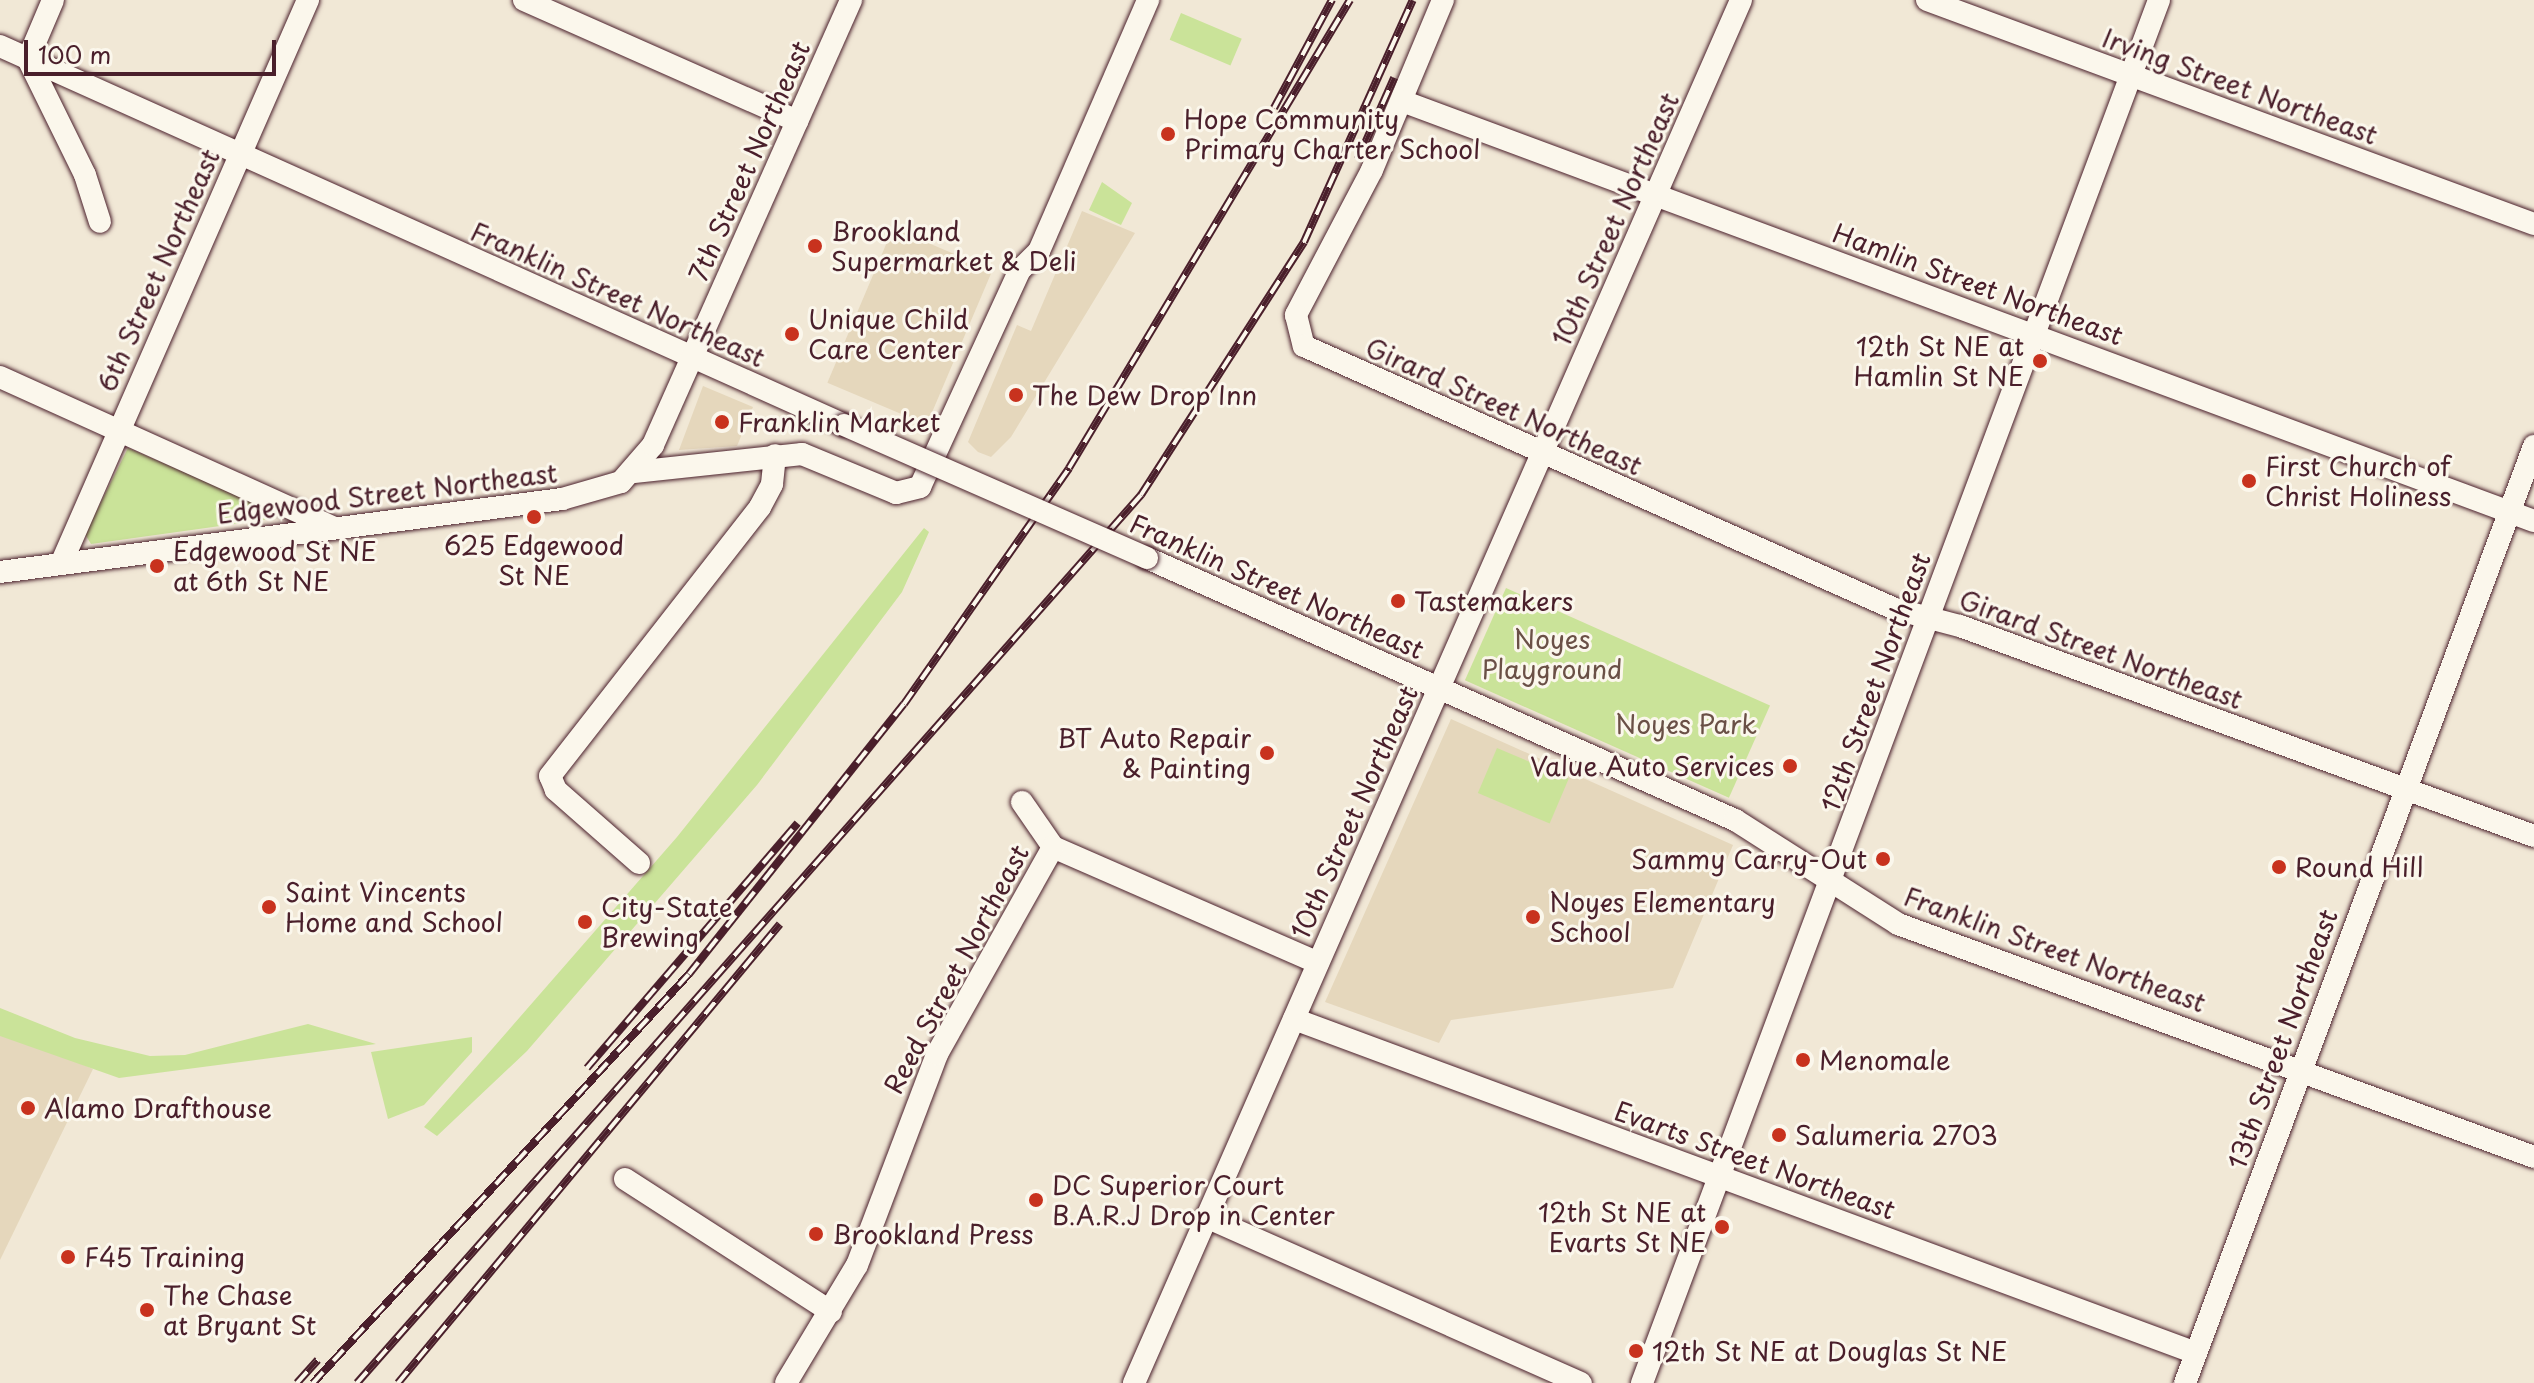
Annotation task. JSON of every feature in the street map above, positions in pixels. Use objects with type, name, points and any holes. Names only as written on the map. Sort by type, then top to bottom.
[{"type":"street","points":[[53,0],[28,59],[85,175],[100,222]]},
{"type":"street","name":"6th Street Northeast","points":[[61,564],[308,0]]},
{"type":"street","points":[[524,0],[797,121]]},
{"type":"street","name":"7th Street Northeast","points":[[634,472],[692,358],[851,0]]},
{"type":"street","name":"Edgewood Street Northeast","points":[[0,572],[598,493],[634,472],[775,455],[808,456],[896,493],[927,478],[1020,270],[1039,251],[1148,0]]},
{"type":"street","points":[[1402,101],[1443,0]]},
{"type":"street","name":"10th Street Northeast","points":[[1134,1383],[1741,0]]},
{"type":"street","name":"Irving Street Northeast","points":[[1927,0],[2534,224]]},
{"type":"street","name":"12th Street Northeast","points":[[1642,1383],[2159,0]]},
{"type":"street","name":"Franklin Street Northeast","points":[[0,46],[692,358],[1735,820],[1831,881],[1935,939],[2302,1070],[2534,1157]]},
{"type":"street","name":"Hamlin Street Northeast","points":[[1402,101],[2534,521]]},
{"type":"street","name":"Girard Street Northeast","points":[[1402,101],[1296,315],[1304,346],[1827,581],[2534,836]]},
{"type":"street","points":[[0,377],[334,528]]},
{"type":"street","name":"13th Street Northeast","points":[[2185,1383],[2534,446]]},
{"type":"street","points":[[639,863],[552,787],[550,776],[760,507],[772,484],[775,455]]},
{"type":"street","name":"Reed Street Northeast","points":[[786,1383],[857,1265],[927,1074],[1053,847],[1022,802]]},
{"type":"street","points":[[1053,847],[1318,963]]},
{"type":"street","name":"Evarts Street Northeast","points":[[1294,1019],[2196,1353]]},
{"type":"street","points":[[625,1179],[831,1312]]},
{"type":"street","points":[[1206,1217],[1581,1383]]},
{"type":"shaded area","points":[[1082,211],[1135,233],[1011,437],[991,457],[978,452],[968,442],[1017,325],[1031,331]]},
{"type":"shaded area","points":[[893,228],[992,270],[927,425],[827,383]]},
{"type":"shaded area","points":[[703,386],[753,407],[737,446],[679,450]]},
{"type":"shaded area","name":"Noyes Elementary School","points":[[1451,719],[1733,845],[1673,988],[1451,1020],[1439,1043],[1325,1002]]},
{"type":"shaded area","points":[[0,1028],[93,1069],[0,1260]]},
{"type":"green space","points":[[1181,13],[1242,39],[1230,65],[1170,40]]},
{"type":"green space","points":[[1102,182],[1132,203],[1121,225],[1089,210]]},
{"type":"green space","points":[[128,448],[268,508],[271,519],[91,544],[85,534]]},
{"type":"green space","points":[[924,528],[929,532],[902,592],[757,785],[527,1051],[437,1136],[424,1127],[677,837]]},
{"type":"green space","name":"Noyes Park","points":[[1506,588],[1770,706],[1729,798],[1465,680]]},
{"type":"green space","points":[[1497,748],[1569,778],[1550,824],[1478,793]]},
{"type":"green space","points":[[0,1008],[75,1038],[150,1056],[185,1055],[308,1024],[376,1044],[119,1078],[0,1036]]},
{"type":"green space","points":[[472,1037],[472,1052],[424,1105],[388,1119],[371,1052]]},
{"type":"railway","points":[[1274,108],[1332,0]]},
{"type":"railway","points":[[313,1383],[689,974],[904,704],[1069,468],[1350,0]]},
{"type":"railway","points":[[357,1383],[1141,495],[1304,242],[1413,0]]},
{"type":"railway","points":[[1358,159],[1394,78]]},
{"type":"railway","points":[[587,1068],[798,823]]},
{"type":"railway","points":[[398,1383],[780,924]]},
{"type":"railway","points":[[297,1383],[318,1360]]},
{"type":"place","name":"Hope Community Primary Charter School","points":[[1168,134]]},
{"type":"place","name":"Brookland Supermarket & Deli","points":[[815,246]]},
{"type":"place","name":"Unique Child Care Center","points":[[792,334]]},
{"type":"place","name":"12th St NE at Hamlin St NE","points":[[2040,361]]},
{"type":"place","name":"The Dew Drop Inn","points":[[1016,395]]},
{"type":"place","name":"Franklin Market","points":[[722,422]]},
{"type":"place","name":"First Church of Christ Holiness","points":[[2249,481]]},
{"type":"place","name":"625 Edgewood St NE","points":[[534,517]]},
{"type":"place","name":"Edgewood St NE at 6th St NE","points":[[157,566]]},
{"type":"place","name":"Tastemakers","points":[[1398,601]]},
{"type":"place","name":"BT Auto Repair & Painting","points":[[1267,753]]},
{"type":"place","name":"Value Auto Services","points":[[1790,766]]},
{"type":"place","name":"Sammy Carry-Out","points":[[1883,859]]},
{"type":"place","name":"Round Hill","points":[[2279,867]]},
{"type":"place","name":"Saint Vincents Home and School","points":[[269,907]]},
{"type":"place","name":"Noyes Elementary School","points":[[1533,917]]},
{"type":"place","name":"City-State Brewing","points":[[585,922]]},
{"type":"place","name":"Menomale","points":[[1803,1060]]},
{"type":"place","name":"Alamo Drafthouse","points":[[28,1108]]},
{"type":"place","name":"Salumeria 2703","points":[[1779,1135]]},
{"type":"place","name":"DC Superior Court B.A.R.J Drop in Center","points":[[1036,1200]]},
{"type":"place","name":"12th St NE at Evarts St NE","points":[[1722,1227]]},
{"type":"place","name":"Brookland Press","points":[[816,1234]]},
{"type":"place","name":"F45 Training","points":[[68,1257]]},
{"type":"place","name":"The Chase at Bryant St","points":[[147,1310]]},
{"type":"place","name":"12th St NE at Douglas St NE","points":[[1636,1351]]},
{"type":"park label","name":"Noyes Playground","points":[[1552,654]]}]
